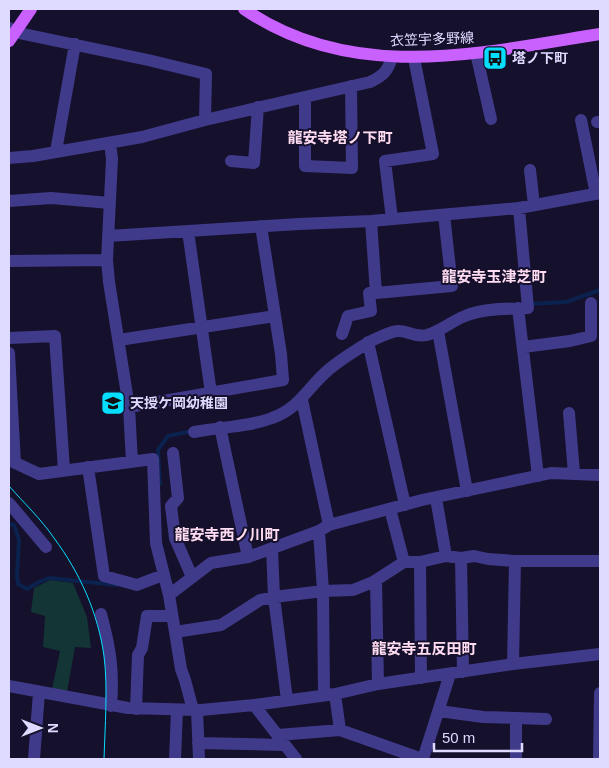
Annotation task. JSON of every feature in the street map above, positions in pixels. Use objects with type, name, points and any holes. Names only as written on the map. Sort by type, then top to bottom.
[{"type":"main road","points":[[10,34],[32,9]]},
{"type":"main road","name":"衣笠宇多野線","points":[[244,9],[263,22],[299,38],[343,50],[392,57],[414,58],[476,53],[600,34]]},
{"type":"street","points":[[10,34],[76,44],[206,74],[205,120]]},
{"type":"street","points":[[56,151],[76,44]]},
{"type":"street","points":[[476,53],[491,119]]},
{"type":"street","points":[[9,158],[33,156],[142,137],[258,107],[370,82],[382,76],[389,69],[392,57]]},
{"type":"street","points":[[392,220],[385,161],[433,154],[414,58]]},
{"type":"street","points":[[305,97],[305,166],[352,168],[351,86]]},
{"type":"street","points":[[232,161],[254,163],[258,107]]},
{"type":"street","points":[[108,236],[392,220],[519,208],[598,193],[581,120]]},
{"type":"street","points":[[110,143],[112,159],[107,260],[129,407],[132,462]]},
{"type":"street","points":[[530,170],[534,205]]},
{"type":"street","points":[[9,201],[51,198],[110,203]]},
{"type":"street","points":[[194,432],[273,418],[292,408],[302,400],[326,372],[368,342],[398,330],[416,336],[427,335],[476,312],[528,308],[519,208]]},
{"type":"street","points":[[342,334],[348,316],[371,311],[369,293],[452,286],[444,215]]},
{"type":"street","points":[[370,221],[376,293]]},
{"type":"street","points":[[129,407],[283,380],[261,226]]},
{"type":"street","points":[[188,231],[211,393]]},
{"type":"street","points":[[9,261],[107,260]]},
{"type":"street","points":[[523,347],[570,341],[591,336],[591,303]]},
{"type":"street","points":[[518,308],[538,476]]},
{"type":"street","points":[[118,340],[275,316]]},
{"type":"street","points":[[438,330],[467,491]]},
{"type":"street","points":[[9,338],[55,336],[64,470]]},
{"type":"street","points":[[368,342],[405,505]]},
{"type":"street","points":[[9,353],[12,462],[39,474],[154,459],[156,543],[169,595],[181,669],[195,710],[199,759]]},
{"type":"street","points":[[302,400],[324,528],[323,591],[330,695],[340,730]]},
{"type":"street","points":[[569,413],[574,473]]},
{"type":"street","points":[[220,427],[248,558]]},
{"type":"street","points":[[174,453],[178,498],[171,506],[175,538],[192,577]]},
{"type":"street","points":[[88,467],[104,576],[137,585],[163,575]]},
{"type":"street","points":[[169,595],[211,563],[248,558],[324,528],[390,509],[551,473],[600,475]]},
{"type":"street","points":[[436,498],[446,556]]},
{"type":"street","points":[[9,503],[46,547]]},
{"type":"street","points":[[390,509],[404,562]]},
{"type":"street","points":[[272,548],[274,597],[287,700]]},
{"type":"street","points":[[175,632],[221,625],[260,600],[323,591],[353,590],[376,580],[404,562],[420,562],[446,556],[461,558],[474,556],[515,561],[600,561]]},
{"type":"street","points":[[198,743],[281,740],[340,730],[422,759],[439,711],[457,673],[461,558]]},
{"type":"street","points":[[513,664],[515,561]]},
{"type":"street","points":[[420,562],[421,678]]},
{"type":"street","points":[[376,580],[378,684]]},
{"type":"street","points":[[101,614],[110,648],[113,679],[111,706]]},
{"type":"street","points":[[136,709],[138,655],[142,648],[147,616],[172,616]]},
{"type":"street","points":[[9,686],[111,706],[136,709],[195,710],[254,705],[330,695],[378,684],[513,664],[600,654]]},
{"type":"street","points":[[34,759],[39,692]]},
{"type":"street","points":[[599,759],[600,693]]},
{"type":"street","points":[[254,705],[296,759]]},
{"type":"street","points":[[175,759],[177,710]]},
{"type":"street","points":[[439,711],[483,717],[546,719]]},
{"type":"street","points":[[516,718],[516,759]]},
{"type":"green space","points":[[50,580],[73,583],[87,617],[91,648],[75,647],[67,692],[52,689],[60,651],[43,647],[45,616],[31,612],[34,588]]},
{"type":"waterway","points":[[529,304],[566,302],[600,290]]},
{"type":"waterway","points":[[160,484],[158,450],[168,436],[192,431]]},
{"type":"waterway","points":[[9,524],[14,525],[19,540],[18,584],[27,589],[49,578],[117,585]]},
{"type":"tram line","points":[[9,486],[44,524],[63,551],[80,579],[92,609],[101,640],[105,668],[104,759]]},
{"type":"place","name":"塔ノ下町","points":[[495,58]]},
{"type":"place","name":"天授ケ岡幼稚園","points":[[113,403]]},
{"type":"district","name":"龍安寺塔ノ下町","points":[[340,137]]},
{"type":"district","name":"龍安寺玉津芝町","points":[[494,276]]},
{"type":"district","name":"龍安寺西ノ川町","points":[[227,534]]},
{"type":"district","name":"龍安寺五反田町","points":[[424,648]]}]
